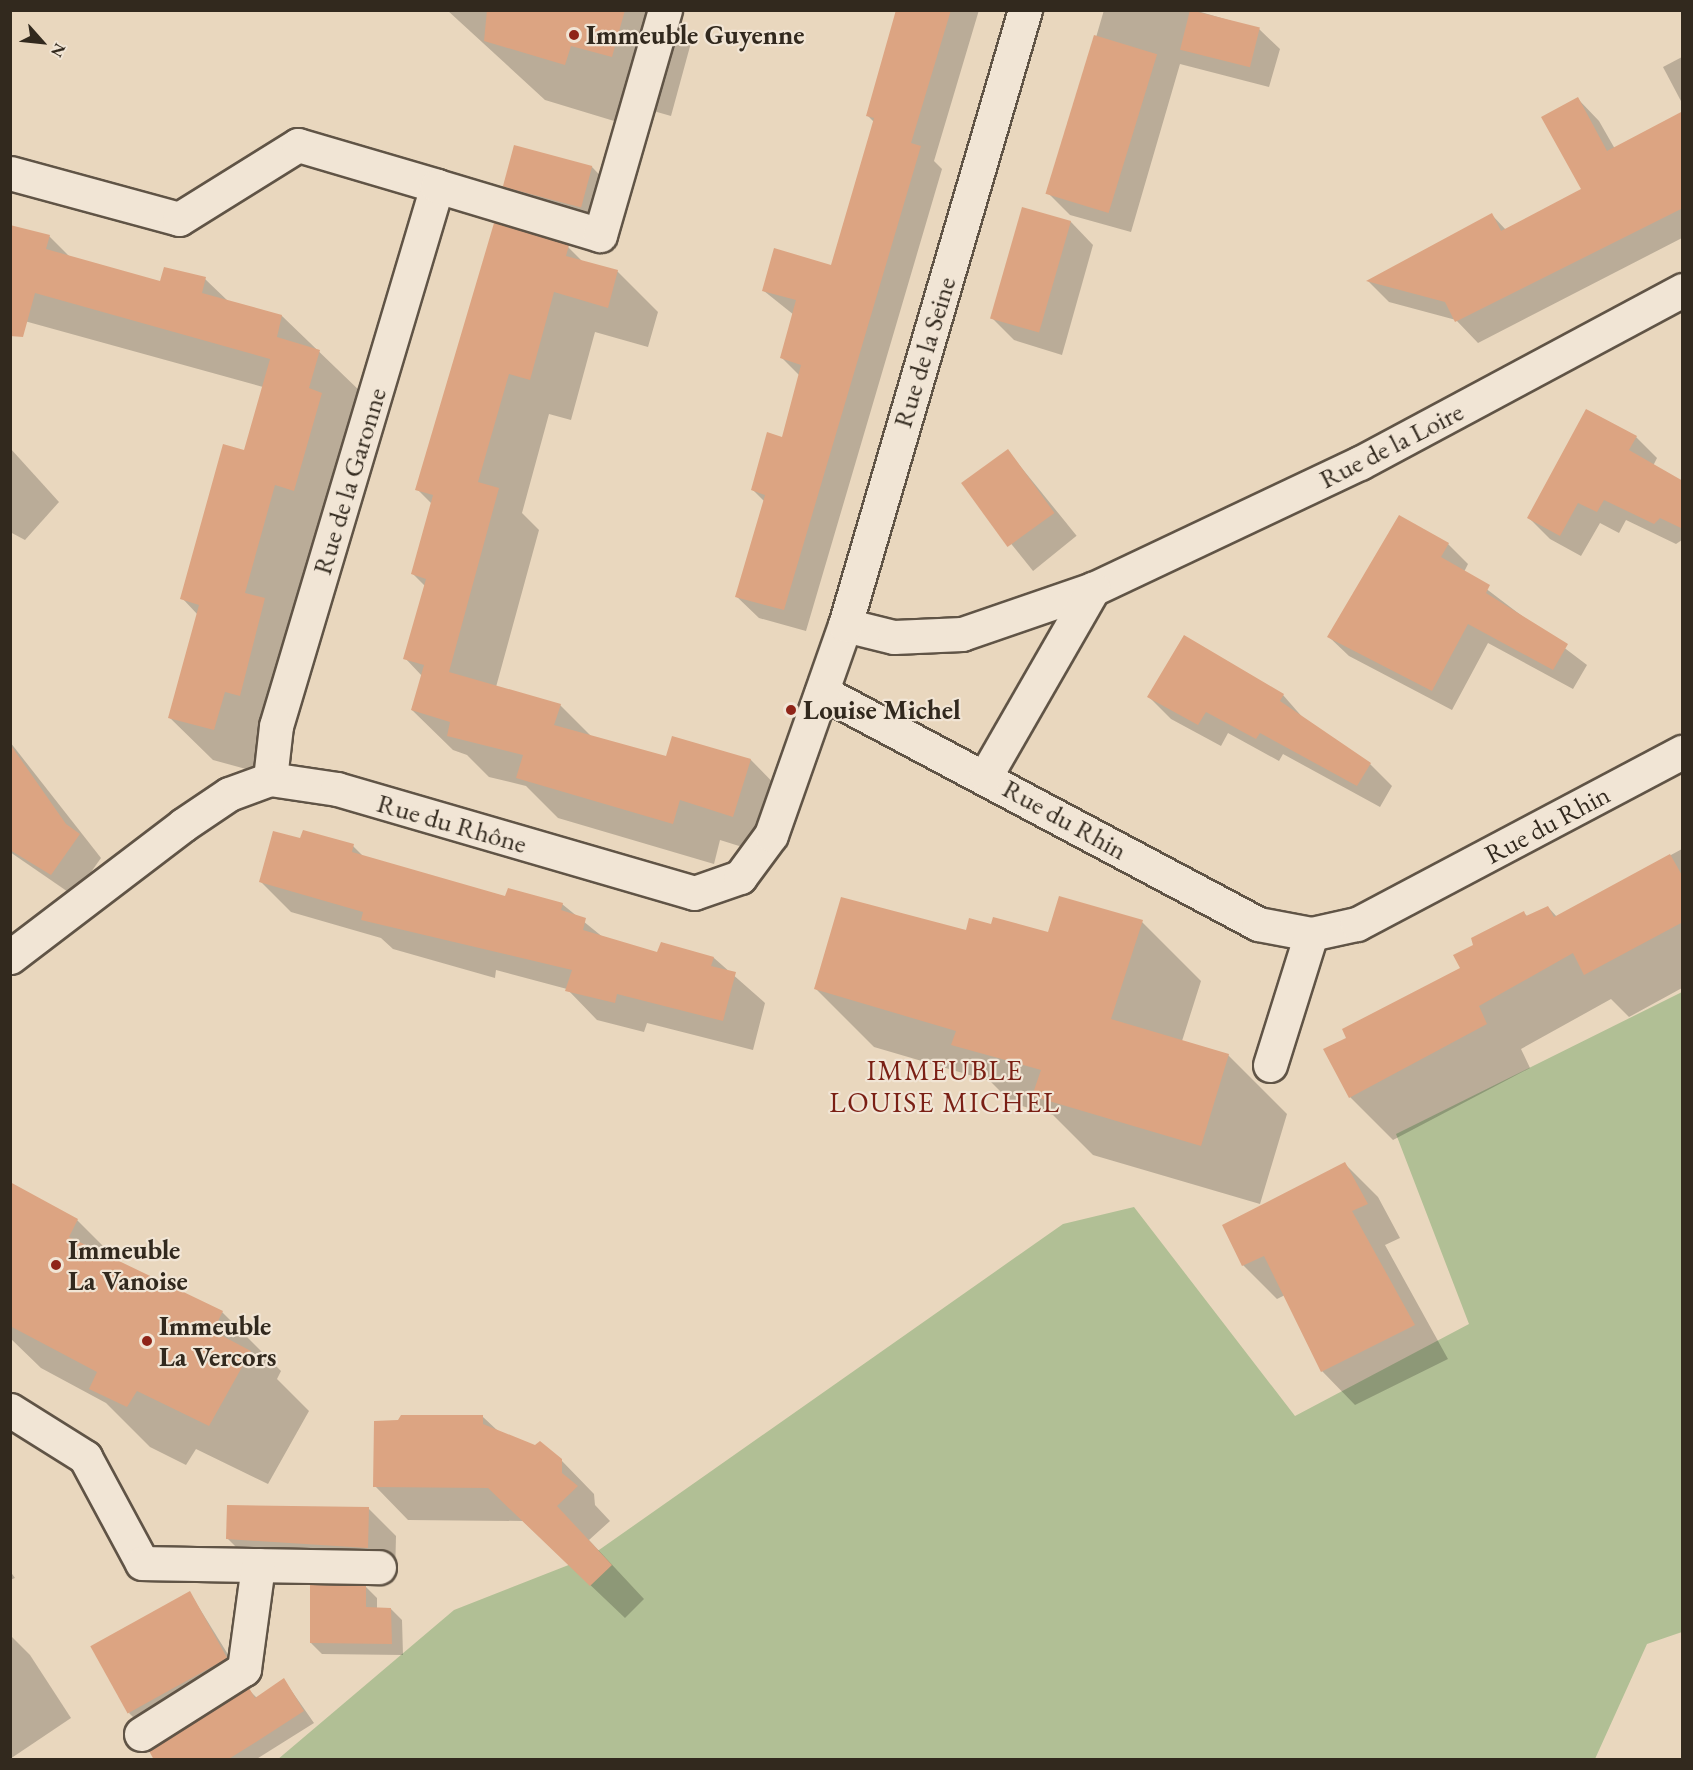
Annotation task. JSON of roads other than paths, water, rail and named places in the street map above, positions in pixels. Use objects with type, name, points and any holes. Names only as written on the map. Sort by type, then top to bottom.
[{"type":"street","points":[[10,173],[179,219],[298,145],[600,235],[665,10]]},
{"type":"street","name":"Rue de la Seine","points":[[822,692],[845,624],[1026,10]]},
{"type":"street","name":"Rue de la Garonne","points":[[270,778],[276,726],[437,186]]},
{"type":"street","name":"Rue de la Loire","points":[[845,624],[894,637],[962,634],[1093,589],[1360,463],[1683,290]]},
{"type":"street","points":[[986,776],[1093,589]]},
{"type":"street","name":"Rue du Rhône","points":[[12,951],[183,825],[229,794],[270,778],[300,780],[694,893],[705,891],[740,877],[771,835],[822,692]]},
{"type":"street","name":"Rue du Rhin","points":[[822,692],[986,776],[1258,924],[1311,934],[1357,924],[1683,752]]},
{"type":"street","points":[[1270,1065],[1311,934]]},
{"type":"street","points":[[10,1410],[85,1457],[142,1563],[379,1567]]},
{"type":"street","points":[[141,1734],[244,1669],[258,1565]]},
{"type":"place","name":"Immeuble Guyenne","points":[[574,35]]},
{"type":"place","name":"Louise Michel","points":[[791,710]]},
{"type":"place","name":"Immeuble La Vanoise","points":[[56,1265]]},
{"type":"place","name":"Immeuble La Vercors","points":[[147,1341]]},
{"type":"district","name":"IMMEUBLE LOUISE MICHEL","points":[[945,1086]]}]
